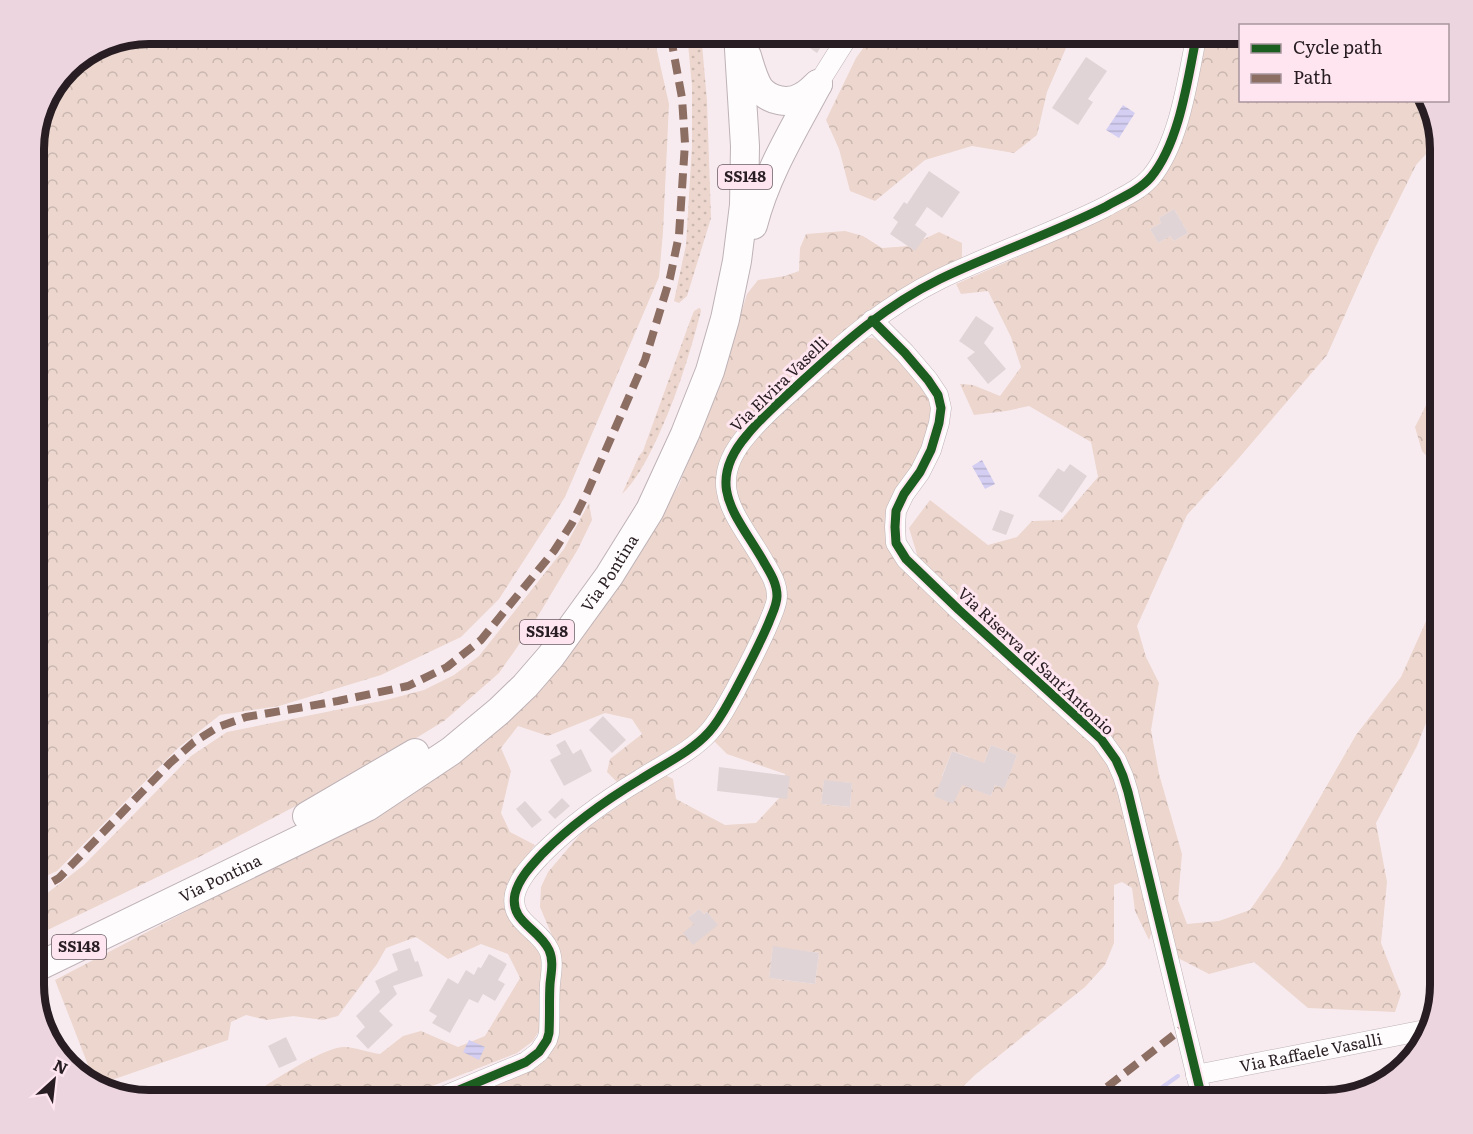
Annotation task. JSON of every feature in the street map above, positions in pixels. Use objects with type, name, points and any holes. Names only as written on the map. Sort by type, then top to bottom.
[{"type":"highway","name":"Via Pontina","points":[[44,946],[274,835],[405,760],[442,734],[511,673],[559,618],[599,563],[632,505],[665,436],[694,365],[708,314],[719,260],[726,205],[728,108],[722,44]]},
{"type":"highway","name":"Via Pontina","points":[[44,964],[367,807],[451,751],[499,711],[551,656],[609,576],[650,510],[685,434],[710,371],[725,319],[737,261],[744,205],[745,146],[740,44]]},
{"type":"highway","points":[[743,44],[754,78],[765,94],[780,101],[794,100],[806,95],[818,84]]},
{"type":"highway","points":[[725,319],[744,268],[752,228],[762,197],[779,157],[818,84]]},
{"type":"street","points":[[818,84],[843,44]]},
{"type":"street","name":"Via Elvira Vaselli","points":[[459,1090],[526,1062],[539,1052],[547,1040],[550,1016],[551,957],[543,940],[515,910],[516,889],[527,870],[562,836],[587,816],[692,747],[711,730],[720,718],[773,611],[777,595],[773,577],[735,516],[728,500],[726,479],[730,460],[738,446],[763,417],[850,337],[906,297],[941,279],[1087,216],[1145,183],[1168,149],[1183,101],[1195,44]]},
{"type":"street","name":"Via Riserva di Sant'Antonio","points":[[872,320],[928,380],[938,395],[941,408],[931,450],[896,511],[896,543],[906,559],[959,610],[1101,739],[1116,760],[1123,776],[1139,834],[1200,1090]]},
{"type":"street","name":"Via Raffaele Vasalli","points":[[1196,1075],[1419,1031]]},
{"type":"green space","points":[[148,44],[655,44],[669,104],[659,277],[565,497],[499,599],[461,637],[381,675],[279,706],[220,715],[178,748],[57,871],[44,877],[44,141],[51,108],[61,90],[74,74],[90,61],[108,51]]},
{"type":"green space","points":[[688,44],[702,44],[707,101],[711,218],[687,296],[679,303],[674,301],[686,245],[692,146],[692,86]]},
{"type":"green space","points":[[866,44],[1068,44],[1047,92],[1037,135],[1014,153],[972,146],[925,160],[875,201],[850,191],[839,149],[826,120],[856,58]]},
{"type":"green space","points":[[1201,44],[1239,44],[1239,102],[1419,102],[1426,121],[1430,150],[1416,165],[1374,250],[1327,355],[1187,515],[1137,626],[1146,657],[1159,683],[1151,730],[1159,774],[1182,854],[1178,900],[1187,924],[1219,921],[1250,910],[1280,867],[1356,735],[1401,677],[1430,612],[1430,713],[1417,746],[1376,823],[1387,882],[1381,943],[1401,994],[1395,1012],[1308,1008],[1254,962],[1209,974],[1178,958],[1123,755],[919,561],[909,528],[930,500],[988,545],[1017,537],[1032,521],[1061,520],[1098,477],[1091,442],[1029,406],[974,415],[960,384],[973,385],[1000,396],[1021,367],[1011,337],[988,291],[961,294],[956,284],[1036,249],[1142,195]],"holes":[[[1174,209],[1188,233],[1174,241],[1170,236],[1158,243],[1150,229],[1161,223],[1159,218]]]},
{"type":"green space","points":[[845,231],[863,236],[882,248],[909,246],[939,232],[962,243],[962,261],[865,313],[750,417],[720,475],[723,512],[771,585],[770,601],[718,712],[698,732],[617,782],[607,772],[610,759],[642,734],[632,719],[605,713],[548,736],[518,726],[501,748],[511,771],[501,813],[510,832],[535,845],[506,886],[505,903],[548,956],[544,1022],[533,1041],[517,1053],[422,1090],[260,1090],[292,1069],[333,1049],[347,1047],[380,1054],[403,1036],[421,1031],[458,1047],[485,1036],[520,978],[508,954],[481,944],[448,959],[416,937],[386,948],[377,964],[338,1016],[323,1020],[293,1016],[267,1020],[246,1015],[231,1022],[228,1040],[107,1082],[91,1073],[55,980],[383,809],[619,581],[679,485],[721,377],[747,294],[758,280],[785,276],[799,271],[800,248],[806,234]]},
{"type":"green space","points":[[700,308],[691,346],[668,414],[643,466],[622,494],[643,451],[694,311]]},
{"type":"green space","points":[[862,338],[873,338],[887,346],[934,398],[936,415],[887,528],[1105,752],[1126,797],[1154,927],[1149,940],[1135,911],[1132,888],[1122,882],[1114,885],[1114,943],[1105,965],[1085,987],[976,1074],[959,1090],[470,1090],[546,1053],[553,938],[540,907],[541,887],[548,872],[583,831],[663,774],[673,779],[676,799],[725,825],[756,823],[783,794],[785,774],[727,754],[714,741],[778,617],[733,498],[731,477],[746,443]],"holes":[[[991,745],[1017,755],[1004,788],[995,785],[991,796],[942,776],[952,751],[969,757],[982,768]],[[824,781],[852,783],[850,807],[821,804]],[[699,909],[704,914],[707,912],[717,925],[694,924],[689,917]],[[773,947],[819,953],[815,984],[769,978]]]},
{"type":"green space","points":[[1430,398],[1430,460],[1422,451],[1415,427]]},
{"type":"green space","points":[[589,503],[592,520],[578,549],[532,626],[499,673],[444,721],[364,770],[199,857],[44,932],[44,896],[84,865],[191,756],[227,732],[386,700],[424,690],[454,675],[479,656],[564,549]]},
{"type":"shaded area","points":[[1123,105],[1135,113],[1119,138],[1106,130]]},
{"type":"shaded area","points":[[982,460],[995,484],[985,489],[972,466]]},
{"type":"shaded area","points":[[469,1040],[485,1047],[479,1060],[463,1052]]},
{"type":"building","points":[[804,44],[823,44],[817,53]]},
{"type":"building","points":[[1086,57],[1107,71],[1088,99],[1093,102],[1078,125],[1052,108]]},
{"type":"building","points":[[929,171],[960,192],[942,218],[927,207],[915,225],[927,234],[915,251],[890,234],[898,222],[893,218],[904,202],[907,204]]},
{"type":"building","points":[[1174,209],[1188,233],[1174,241],[1170,236],[1158,243],[1150,229],[1161,223],[1159,218]]},
{"type":"building","points":[[976,316],[994,328],[984,343],[1006,369],[988,384],[967,358],[975,352],[959,341]]},
{"type":"building","points":[[1070,464],[1087,476],[1062,513],[1038,496],[1058,468],[1064,472]]},
{"type":"building","points":[[1000,510],[1014,515],[1006,535],[992,530]]},
{"type":"building","points":[[603,716],[626,740],[612,753],[589,730]]},
{"type":"building","points":[[565,740],[573,754],[581,749],[592,771],[564,786],[550,760],[561,754],[556,745]]},
{"type":"building","points":[[991,745],[1017,755],[1004,789],[995,785],[991,796],[962,785],[953,804],[934,796],[952,751],[984,763]]},
{"type":"building","points":[[719,767],[790,776],[787,799],[717,791]]},
{"type":"building","points":[[824,780],[852,783],[850,807],[821,804]]},
{"type":"building","points":[[562,798],[570,806],[555,819],[548,812]]},
{"type":"building","points":[[525,801],[542,820],[532,828],[516,809]]},
{"type":"building","points":[[699,909],[704,914],[707,912],[718,925],[693,945],[683,933],[694,924],[688,918]]},
{"type":"building","points":[[773,946],[819,953],[815,984],[769,978]]},
{"type":"building","points":[[410,948],[423,976],[393,986],[397,994],[379,1011],[393,1025],[368,1049],[356,1036],[365,1027],[356,1016],[380,992],[375,981],[398,970],[392,954]]},
{"type":"building","points":[[489,954],[507,964],[498,980],[505,984],[495,1001],[483,994],[478,1003],[469,999],[450,1033],[432,1023],[437,1016],[429,1011],[448,978],[458,984],[466,970],[474,975]]},
{"type":"building","points":[[286,1037],[297,1060],[279,1068],[268,1046]]},
{"type":"waterway","points":[[1158,1090],[1178,1076]]},
{"type":"marked path","points":[[44,887],[59,878],[170,763],[194,742],[218,727],[246,717],[408,686],[447,667],[481,640],[554,551],[587,493],[645,360],[670,278],[679,235],[685,143],[682,98],[672,44]]},
{"type":"marked path","points":[[1103,1090],[1184,1027]]},
{"type":"cycle path","points":[[459,1090],[526,1062],[539,1052],[547,1040],[551,958],[544,942],[520,918],[514,904],[519,883],[526,872],[553,843],[577,823],[615,796],[686,752],[702,739],[726,707],[761,640],[775,606],[776,587],[736,516],[729,501],[726,486],[727,470],[734,454],[747,435],[773,407],[834,352],[901,301],[940,279],[1105,207],[1146,182],[1161,163],[1176,128],[1195,44]]},
{"type":"cycle path","points":[[872,320],[928,380],[938,395],[941,408],[931,450],[896,511],[896,543],[906,559],[959,610],[1101,739],[1116,760],[1128,792],[1200,1090]]}]
